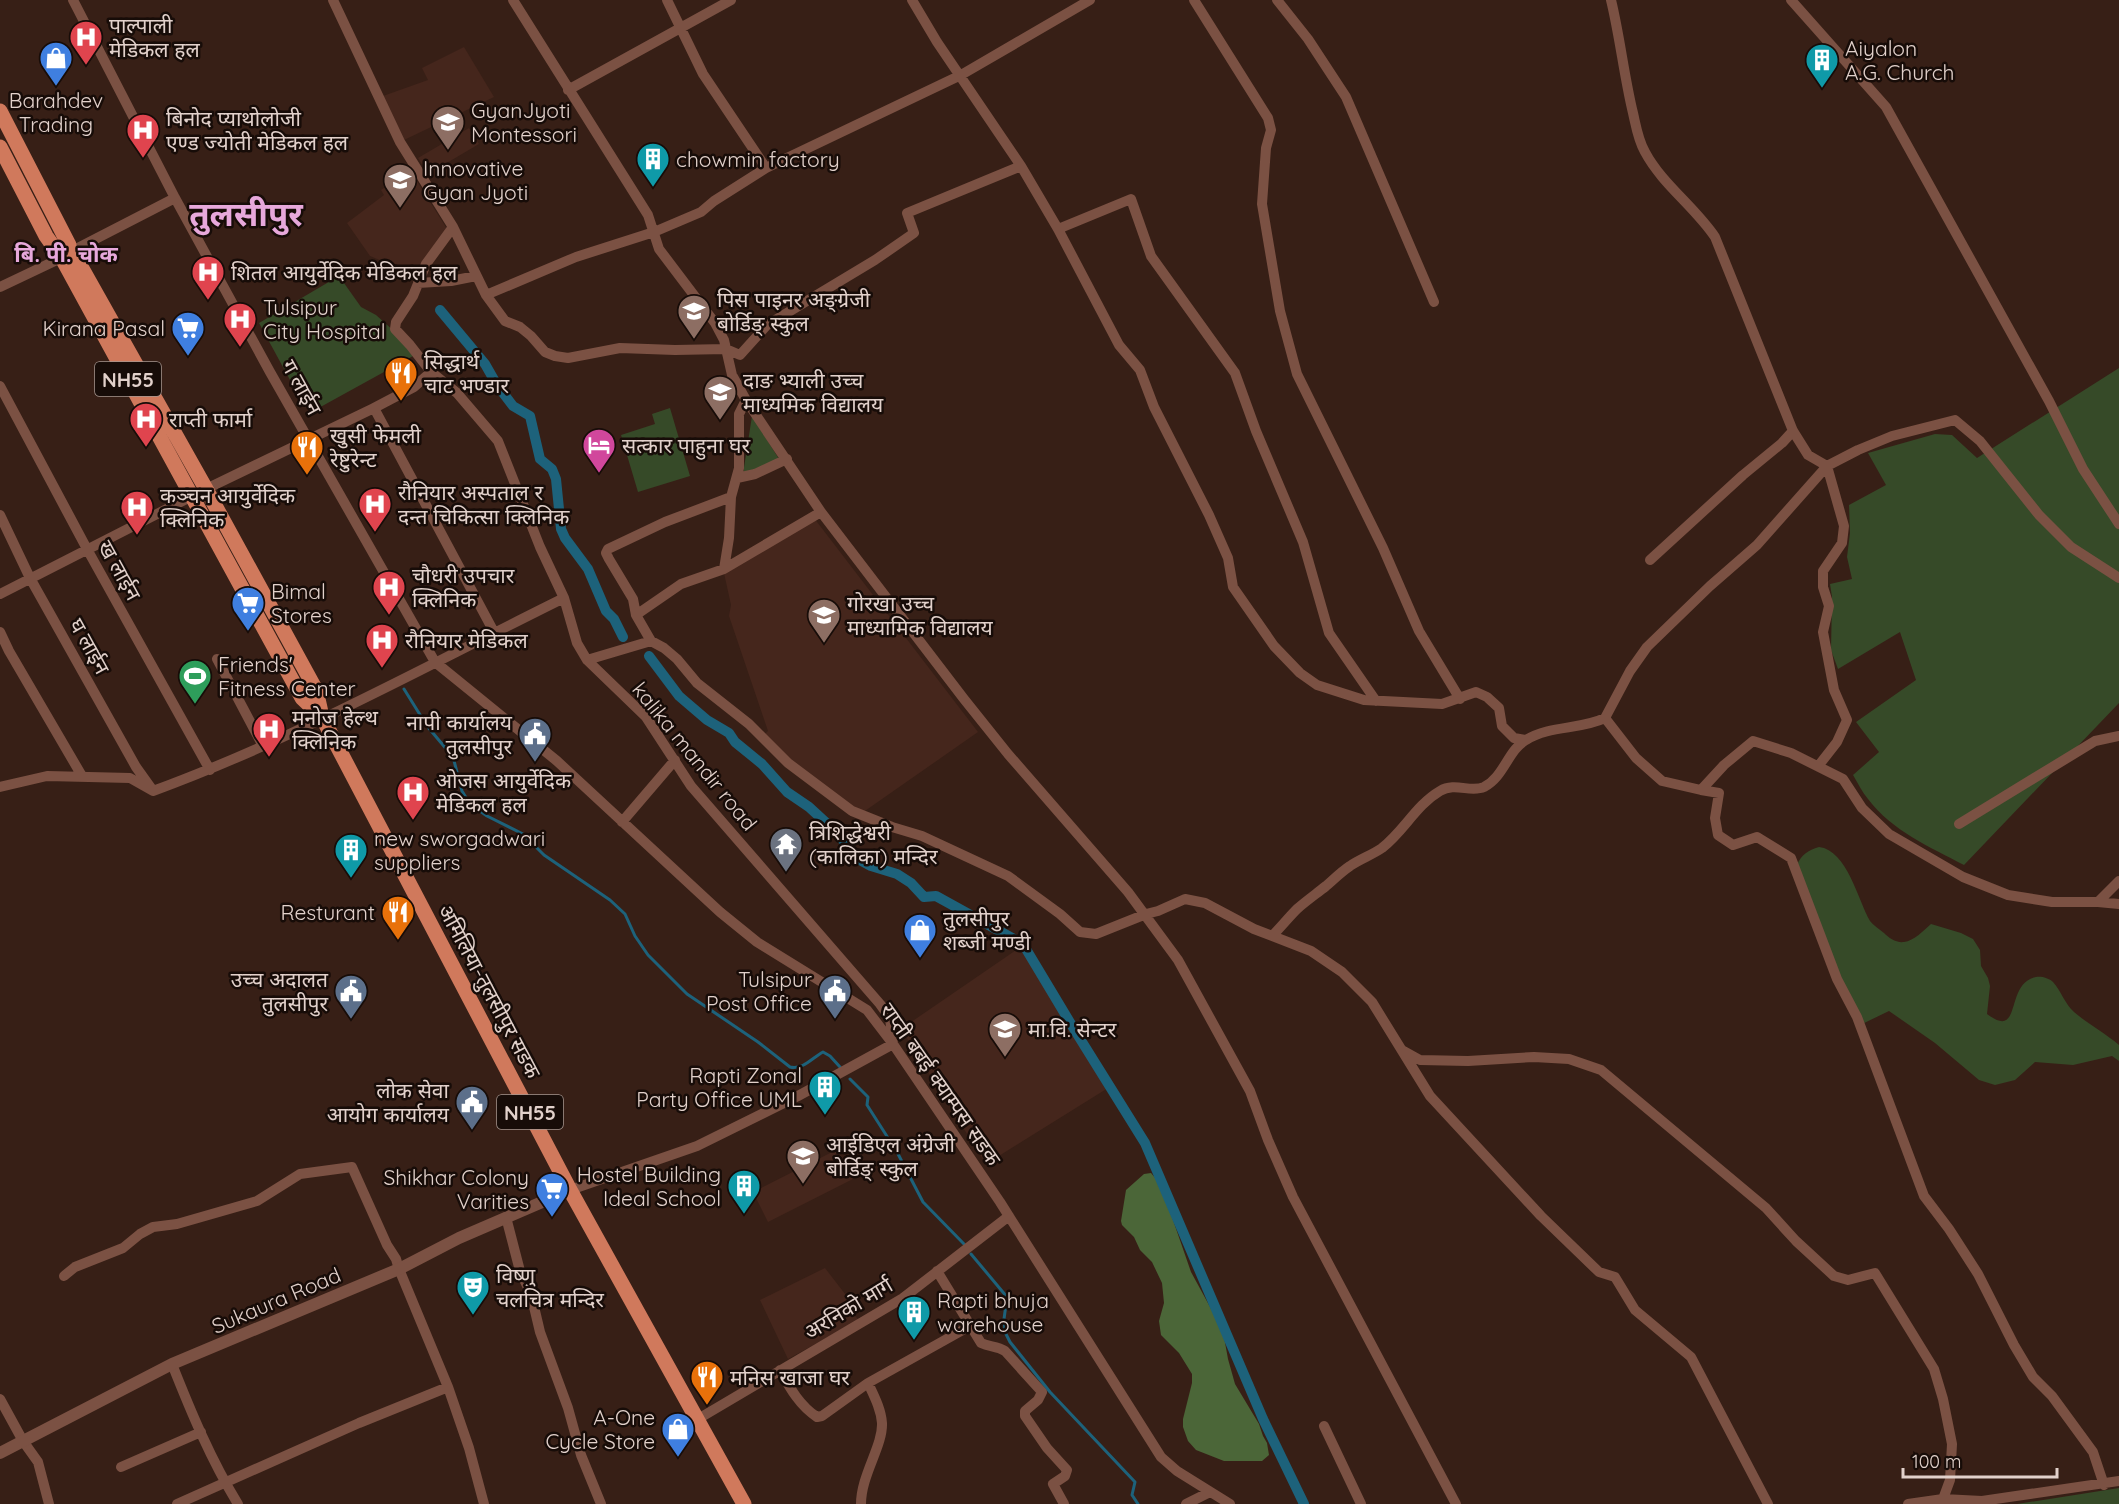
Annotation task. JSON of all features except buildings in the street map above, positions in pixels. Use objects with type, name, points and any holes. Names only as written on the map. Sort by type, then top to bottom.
[{"type":"main road","name":"NH55","points":[[0,111],[67,254],[78,289],[200,492],[303,698],[322,717]]},
{"type":"main road","name":"NH55","points":[[0,147],[46,236],[67,254]]},
{"type":"main road","name":"अमिलिया-तुलसीपुर सडक","points":[[322,717],[570,1190],[744,1504]]},
{"type":"street","name":"ग लाईन","points":[[73,0],[175,198],[435,662]]},
{"type":"street","points":[[333,0],[400,142],[453,226],[486,296],[505,321],[520,327],[545,352],[555,356],[568,358],[620,348],[726,350],[740,355],[766,325],[875,260],[914,233],[907,213],[1021,166]]},
{"type":"street","points":[[513,0],[642,207],[659,249],[715,323],[724,340],[732,375],[746,400],[821,512],[1008,754],[1146,914],[1178,960],[1250,1091],[1293,1197],[1456,1504]]},
{"type":"street","points":[[667,0],[703,74],[766,168]]},
{"type":"street","points":[[568,90],[731,0]]},
{"type":"street","points":[[912,0],[937,42],[1021,166],[1058,229],[1119,345],[1140,370],[1154,407],[1209,514],[1228,558],[1233,587],[1256,623],[1300,673],[1317,686],[1364,700],[1442,704],[1476,692],[1487,697],[1499,708],[1502,726],[1514,738],[1526,740]]},
{"type":"street","points":[[486,296],[576,257],[654,232],[701,212],[714,201],[766,168],[961,75],[1090,0]]},
{"type":"street","points":[[1194,0],[1268,118],[1271,130],[1266,148],[1262,204],[1280,310],[1297,374],[1383,548],[1419,631],[1460,699]]},
{"type":"street","points":[[1277,0],[1308,39],[1346,97],[1434,302]]},
{"type":"street","points":[[1611,0],[1629,97],[1645,153],[1657,170],[1705,222],[1715,237],[1793,431],[1808,456],[1827,466],[1844,526],[1842,543],[1823,571],[1823,587],[1829,606],[1823,632],[1834,690],[1848,720],[1837,742],[1819,765]]},
{"type":"street","points":[[1791,0],[1886,107],[2044,390],[2083,469],[2119,524]]},
{"type":"street","points":[[0,287],[175,198]]},
{"type":"street","points":[[1058,229],[1131,199],[1151,256],[1235,373],[1256,431],[1303,542],[1329,633],[1376,701]]},
{"type":"street","points":[[453,226],[426,264],[418,283],[451,281],[476,276]]},
{"type":"street","name":"kalika mandir road","points":[[418,283],[396,322],[395,329],[431,372],[457,393],[498,441],[540,547],[564,598],[577,643],[587,660],[646,717],[691,786],[880,1004],[890,1018],[893,1044]]},
{"type":"street","points":[[0,594],[200,492],[374,408],[414,387],[431,372]]},
{"type":"street","name":"ख लाईन","points":[[0,386],[87,549],[210,770]]},
{"type":"street","points":[[724,569],[729,538],[731,497],[739,468],[739,414],[746,400]]},
{"type":"street","points":[[374,408],[494,632]]},
{"type":"street","points":[[1272,936],[1297,909],[1349,866],[1381,848],[1402,829],[1423,803],[1442,789],[1458,786],[1484,788],[1509,762],[1515,749],[1526,740],[1552,730],[1577,727],[1605,718],[1630,671],[1647,647],[1710,586],[1757,545],[1827,466],[1858,450],[1892,436],[1955,420],[1980,441],[2039,515],[2071,547],[2119,578]]},
{"type":"street","points":[[1650,560],[1793,431]]},
{"type":"street","points":[[737,478],[755,474],[787,459]]},
{"type":"street","points":[[731,497],[665,522],[608,549],[606,553],[633,599],[636,615],[651,642],[664,648],[677,659],[697,683],[749,724],[788,763],[852,811],[922,836],[1008,876],[1060,914],[1080,932],[1096,934],[1185,899],[1205,903],[1272,936],[1311,951],[1342,972],[1372,1002],[1430,1096],[1541,1216],[1599,1272],[1615,1277],[1635,1310],[1691,1357],[1768,1504]]},
{"type":"street","points":[[636,615],[681,584],[724,569],[821,512]]},
{"type":"street","name":"घ लाईन","points":[[0,515],[30,578],[136,767],[153,791]]},
{"type":"street","points":[[0,787],[47,776],[130,778],[153,791],[210,770],[263,746],[564,598]]},
{"type":"street","points":[[0,632],[82,777]]},
{"type":"street","points":[[587,660],[651,642]]},
{"type":"street","points":[[217,659],[263,746]]},
{"type":"street","name":"राप्ती बबई क्याम्पस सडक","points":[[435,662],[557,761],[720,912],[757,942],[867,1010],[893,1044],[1009,1216],[1161,1457],[1177,1471],[1230,1504]]},
{"type":"street","points":[[1605,718],[1636,758],[1662,781],[1719,793],[1714,818],[1718,835],[1733,845],[1756,837],[1791,858],[1838,979],[1857,1017],[1924,1196],[1978,1274],[2033,1377],[2052,1396],[2093,1452],[2104,1485]]},
{"type":"street","points":[[1959,824],[2095,741],[2119,736]]},
{"type":"street","points":[[1701,790],[1724,765],[1753,741],[1791,753],[1819,765],[1842,779],[1862,808],[1889,834],[1963,877],[2008,895],[2052,902],[2119,904]]},
{"type":"street","points":[[622,822],[675,760]]},
{"type":"street","points":[[2098,902],[2119,881]]},
{"type":"street","points":[[570,1190],[697,1146],[798,1096],[893,1044]]},
{"type":"street","points":[[1400,1049],[1420,1060],[1468,1061],[1534,1057],[1569,1059],[1601,1071],[1766,1208],[1796,1242],[1834,1276],[1848,1280],[1875,1273],[1934,1369],[1952,1444],[1950,1480],[1943,1499]]},
{"type":"street","points":[[64,1276],[75,1267],[123,1248],[153,1227],[177,1224],[257,1201],[300,1174],[352,1167],[387,1245],[396,1259],[448,1387],[469,1448],[484,1504]]},
{"type":"street","name":"Sukaura Road","points":[[0,1453],[172,1364],[399,1269],[459,1238],[570,1190]]},
{"type":"street","name":"अरनिको मार्ग","points":[[698,1419],[903,1298],[1009,1216]]},
{"type":"street","points":[[506,1217],[520,1271],[531,1294],[537,1326],[568,1408],[581,1455],[601,1504]]},
{"type":"street","points":[[937,1271],[981,1343],[990,1347],[998,1346],[1005,1351],[1042,1392],[1038,1400],[1025,1411],[1025,1416],[1047,1448],[1067,1470],[1065,1476],[1053,1484],[1064,1504]]},
{"type":"street","points":[[780,1370],[794,1396],[817,1417],[822,1416],[868,1383],[970,1326]]},
{"type":"street","points":[[172,1364],[225,1483],[238,1504]]},
{"type":"street","points":[[861,1504],[865,1477],[876,1450],[882,1424],[878,1405],[868,1383]]},
{"type":"street","points":[[177,1504],[359,1423],[448,1387]]},
{"type":"street","points":[[0,1399],[23,1441],[38,1462],[49,1504]]},
{"type":"street","points":[[1324,1426],[1361,1504]]},
{"type":"street","points":[[122,1467],[201,1432]]},
{"type":"street","points":[[1908,1504],[1943,1499],[1984,1502],[2119,1481]]},
{"type":"street","points":[[1186,1504],[1210,1492]]},
{"type":"shaded area","points":[[464,47],[494,97],[404,140],[383,96],[428,80],[422,68]]},
{"type":"shaded area","name":"GyanJyoti Montessori","points":[[469,128],[479,144],[428,174],[418,158]]},
{"type":"shaded area","name":"Innovative Gyan Jyoti","points":[[410,170],[447,229],[413,274],[370,256],[347,223],[384,195],[381,190]]},
{"type":"shaded area","name":"गोरखा उच्च माध्यामिक विद्यालय","points":[[814,518],[978,732],[862,813],[796,768],[764,735],[768,731],[729,616],[731,605],[724,573]]},
{"type":"shaded area","name":"मा.वि. सेन्टर","points":[[1022,946],[1108,1088],[986,1164],[901,1029]]},
{"type":"shaded area","name":"आईडिएल अंग्रेजी बोर्डिङ् स्कुल","points":[[838,1149],[853,1179],[768,1222],[753,1192]]},
{"type":"shaded area","points":[[825,1268],[852,1303],[847,1308],[859,1320],[788,1359],[760,1300]]},
{"type":"green space","points":[[339,276],[361,307],[376,315],[395,332],[413,356],[315,410],[309,399],[302,402],[259,323]]},
{"type":"green space","points":[[2119,368],[2119,703],[1964,865],[1925,845],[1888,820],[1866,796],[1853,775],[1879,752],[1856,722],[1916,680],[1900,632],[1838,669],[1831,650],[1832,597],[1830,584],[1852,579],[1847,557],[1850,533],[1849,505],[1886,485],[1868,453],[1935,434],[1952,435],[1977,458]]},
{"type":"green space","points":[[670,408],[690,476],[638,492],[621,435],[655,424],[652,414]]},
{"type":"green space","points":[[752,416],[779,459],[743,474]]},
{"type":"green space","points":[[1819,847],[1829,850],[1837,857],[1850,877],[1870,921],[1890,938],[1898,942],[1911,940],[1931,924],[1973,939],[1980,950],[1981,966],[1990,986],[1987,1014],[1998,1020],[2005,1020],[2010,1016],[2020,989],[2026,981],[2036,977],[2047,978],[2056,986],[2074,1012],[2119,1045],[2119,1061],[2112,1056],[2073,1065],[2035,1062],[2015,1080],[1995,1085],[1979,1080],[1935,1043],[1889,1011],[1858,1026],[1797,865],[1805,853]]},
{"type":"green space","points":[[1151,1173],[1157,1180],[1191,1272],[1224,1337],[1235,1384],[1259,1424],[1267,1443],[1269,1455],[1262,1461],[1224,1461],[1196,1450],[1188,1441],[1183,1419],[1192,1374],[1179,1353],[1161,1335],[1159,1321],[1164,1303],[1162,1283],[1152,1262],[1140,1250],[1134,1237],[1121,1221],[1126,1190],[1144,1174]]},
{"type":"green space","points":[[2119,1488],[2119,1504],[2017,1504]]},
{"type":"waterway","points":[[440,310],[485,364],[513,406],[530,416],[540,459],[552,469],[556,479],[561,529],[588,569],[606,611],[614,619],[623,637]]},
{"type":"waterway","points":[[649,656],[679,696],[707,720],[729,733],[735,742],[762,764],[787,792],[809,807],[834,830],[860,860],[897,874],[911,883],[924,897],[936,896],[1023,944],[1145,1143],[1263,1419],[1304,1504]]},
{"type":"waterway","points":[[404,689],[427,726],[453,757],[462,791],[470,804],[487,816],[523,834],[544,855],[610,900],[625,914],[635,936],[648,955],[687,994],[758,1042],[790,1067],[799,1067],[823,1052],[840,1067]]},
{"type":"waterway","points":[[850,1079],[868,1097],[867,1105],[897,1152],[923,1202],[964,1244]]},
{"type":"waterway","points":[[971,1254],[1007,1297],[1004,1319],[1005,1332],[1010,1342],[1050,1392],[1135,1482],[1132,1495],[1138,1504]]},
{"type":"place","name":"पाल्पाली मेडिकल हल","points":[[86,66]]},
{"type":"place","name":"Barahdev Trading","points":[[56,87]]},
{"type":"place","name":"Aiyalon A.G. Church","points":[[1822,89]]},
{"type":"place","name":"GyanJyoti Montessori","points":[[448,151]]},
{"type":"place","name":"बिनोद प्याथोलोजी एण्ड ज्योती मेडिकल हल","points":[[143,159]]},
{"type":"place","name":"chowmin factory","points":[[653,188]]},
{"type":"place","name":"Innovative Gyan Jyoti","points":[[400,209]]},
{"type":"place","name":"शितल आयुर्वेदिक मेडिकल हल","points":[[208,301]]},
{"type":"place","name":"पिस पाइनर अङ्‍ग्रेजी बोर्डिङ् स्कुल","points":[[694,340]]},
{"type":"place","name":"Tulsipur City Hospital","points":[[240,348]]},
{"type":"place","name":"Kirana Pasal","points":[[188,357]]},
{"type":"place","name":"सिद्धार्थ चाट भण्डार","points":[[401,402]]},
{"type":"place","name":"दाङ भ्याली उच्च माध्यमिक विद्यालय","points":[[720,421]]},
{"type":"place","name":"राप्ती फार्मा","points":[[146,448]]},
{"type":"place","name":"सत्कार पाहुना घर","points":[[599,474]]},
{"type":"place","name":"खुसी फेमली रेष्टुरेन्ट","points":[[307,476]]},
{"type":"place","name":"रौनियार अस्पताल र दन्त चिकित्सा क्लिनिक","points":[[375,533]]},
{"type":"place","name":"कञ्चन आयुर्वेदिक क्लिनिक","points":[[137,536]]},
{"type":"place","name":"चौधरी उपचार क्लिनिक","points":[[389,616]]},
{"type":"place","name":"Bimal Stores","points":[[248,632]]},
{"type":"place","name":"गोरखा उच्च माध्यामिक विद्यालय","points":[[824,644]]},
{"type":"place","name":"रौनियार मेडिकल","points":[[382,669]]},
{"type":"place","name":"Friends' Fitness Center","points":[[195,705]]},
{"type":"place","name":"मनोज हेल्थ क्लिनिक","points":[[269,758]]},
{"type":"place","name":"नापी कार्यालय तुलसीपुर","points":[[535,763]]},
{"type":"place","name":"ओजस आयुर्वेदिक मेडिकल हल","points":[[413,821]]},
{"type":"place","name":"त्रिशिद्धेश्वरी (कालिका) मन्दिर","points":[[786,873]]},
{"type":"place","name":"new sworgadwari suppliers","points":[[351,879]]},
{"type":"place","name":"Resturant","points":[[398,941]]},
{"type":"place","name":"तुलसीपुर शब्जी मण्डी","points":[[920,959]]},
{"type":"place","name":"उच्च अदालत तुलसीपुर","points":[[351,1020]]},
{"type":"place","name":"Tulsipur Post Office","points":[[835,1020]]},
{"type":"place","name":"मा.वि. सेन्टर","points":[[1005,1058]]},
{"type":"place","name":"Rapti Zonal Party Office UML","points":[[825,1116]]},
{"type":"place","name":"लोक सेवा आयोग कार्यालय","points":[[472,1131]]},
{"type":"place","name":"आईडिएल अंग्रेजी बोर्डिङ् स्कुल","points":[[803,1185]]},
{"type":"place","name":"Hostel Building Ideal School","points":[[744,1215]]},
{"type":"place","name":"Shikhar Colony Varities","points":[[552,1218]]},
{"type":"place","name":"विष्णु चलचित्र मन्दिर","points":[[473,1316]]},
{"type":"place","name":"Rapti bhuja warehouse","points":[[914,1341]]},
{"type":"place","name":"मनिस खाजा घर","points":[[707,1406]]},
{"type":"place","name":"A-One Cycle Store","points":[[678,1458]]},
{"type":"district","name":"तुलसीपुर","points":[[246,213]]},
{"type":"district","name":"बि. पी. चोक","points":[[66,254]]}]
